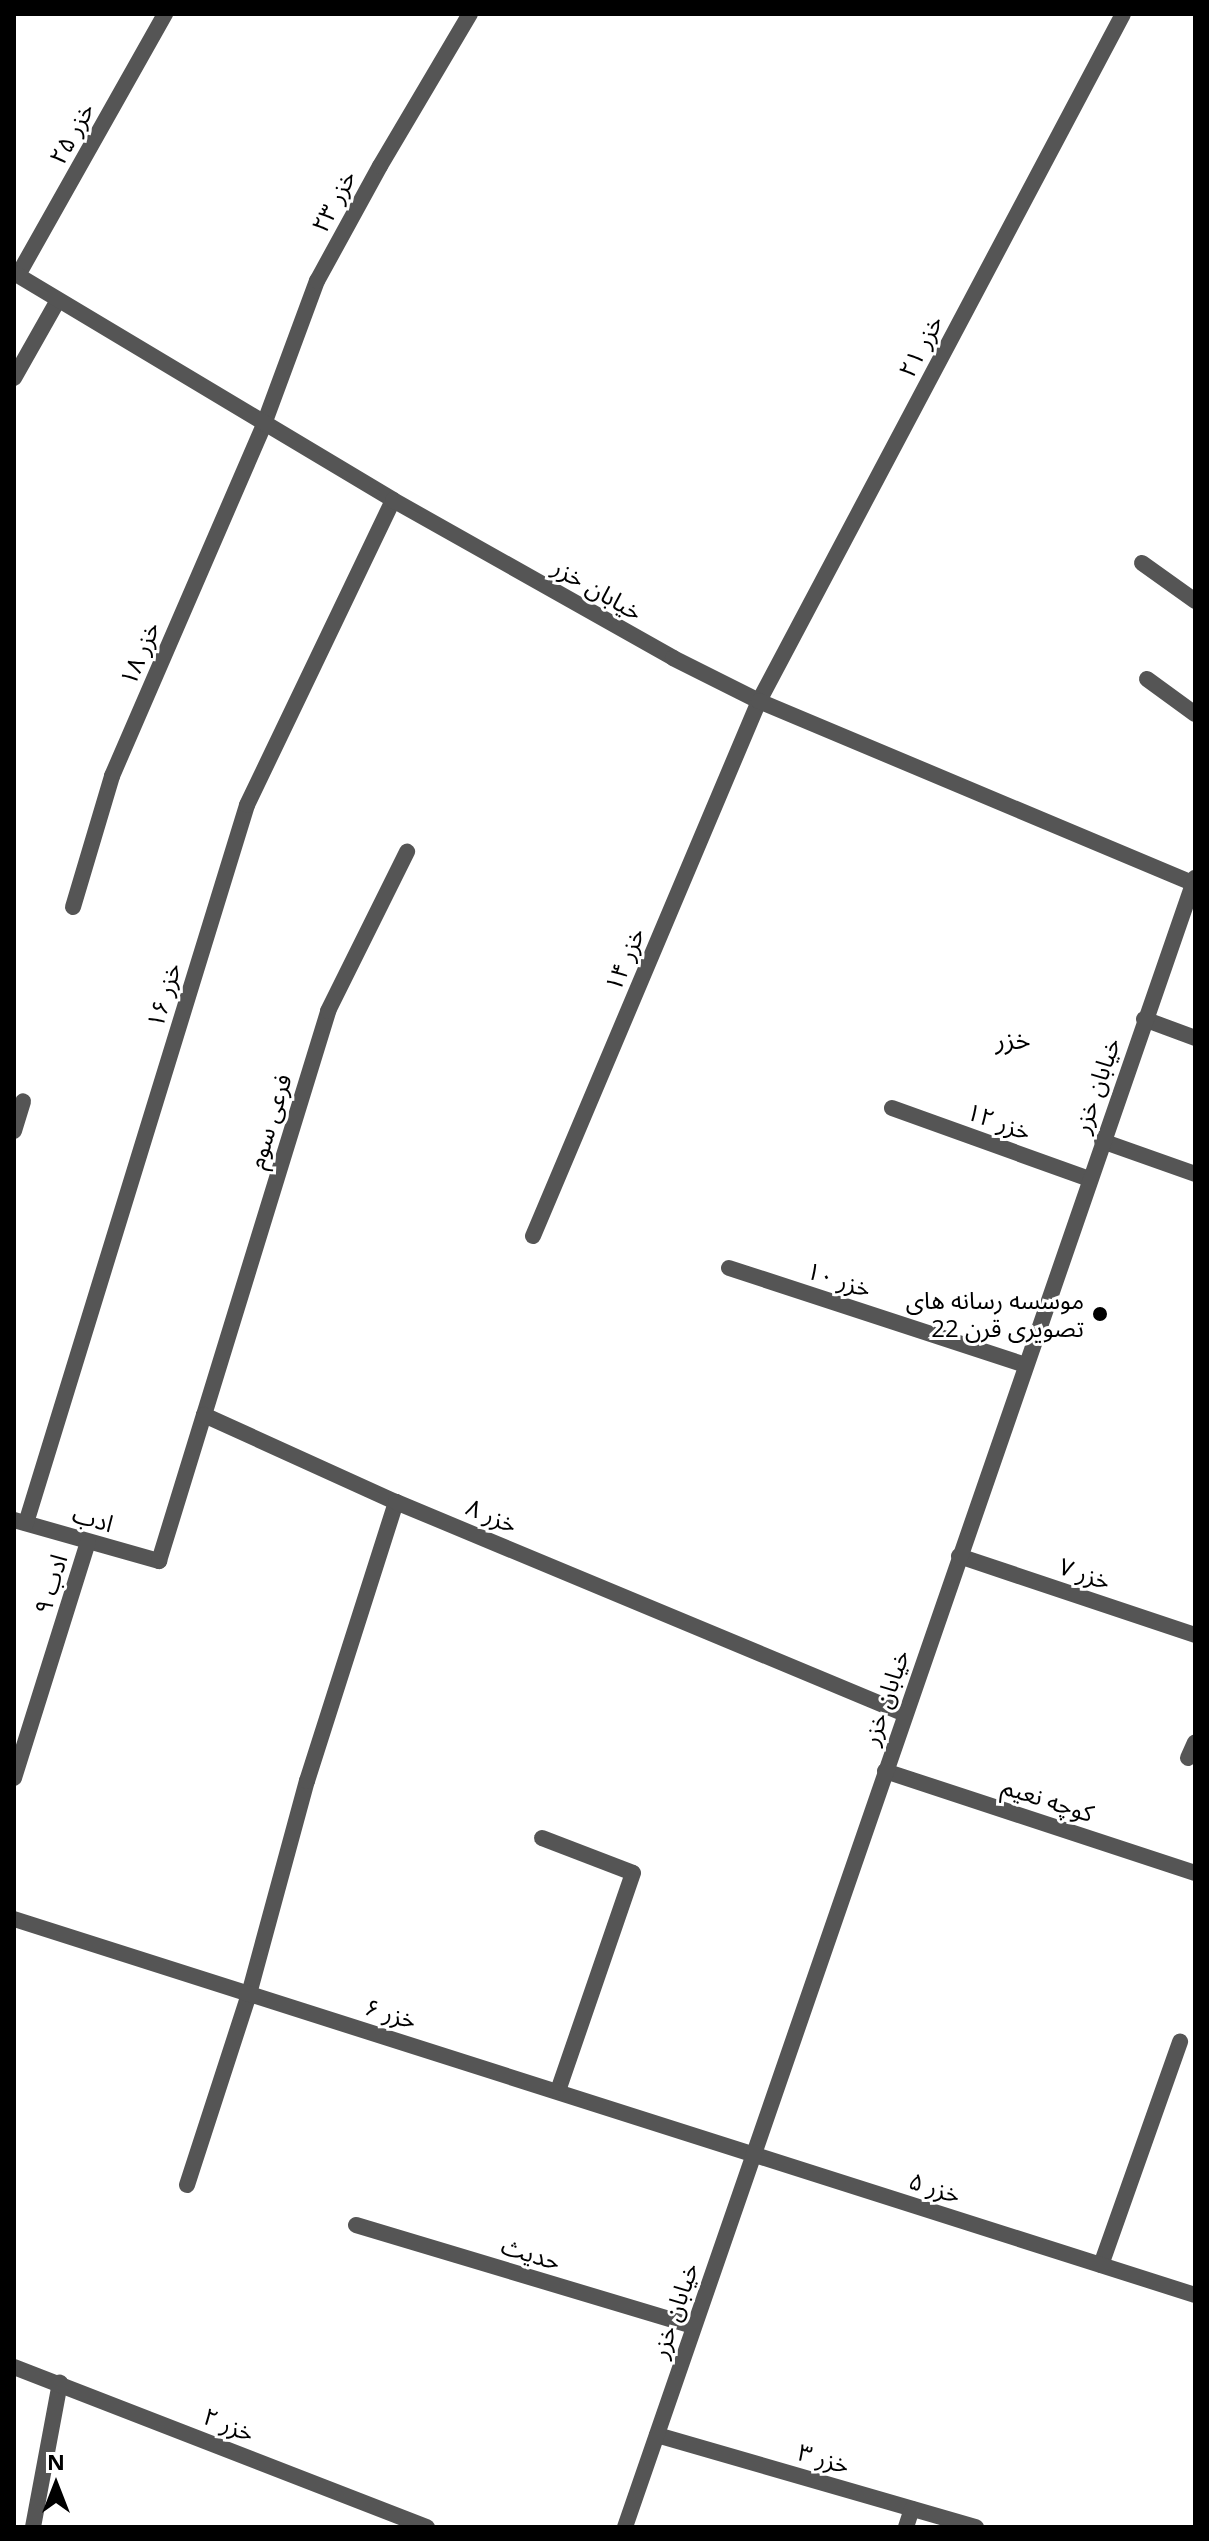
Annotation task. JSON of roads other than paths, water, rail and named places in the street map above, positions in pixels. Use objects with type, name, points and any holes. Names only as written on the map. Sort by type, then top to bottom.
[{"type":"street","name":"خزر ۲۵","points":[[16,274],[165,14]]},
{"type":"street","name":"خزر ۲۳","points":[[264,424],[317,281],[380,166],[470,14]]},
{"type":"street","name":"خزر ۲۱","points":[[759,701],[1123,14]]},
{"type":"street","name":"خیابان خزر","points":[[16,274],[57,302],[393,500],[673,658],[759,701],[1193,881],[625,2527]]},
{"type":"street","points":[[14,378],[57,302]]},
{"type":"street","name":"خزر ۱۸","points":[[73,907],[112,776],[264,424]]},
{"type":"street","name":"خزر ۱۶","points":[[20,1522],[247,805],[393,500]]},
{"type":"street","points":[[1142,563],[1195,601]]},
{"type":"street","points":[[1147,679],[1195,714]]},
{"type":"street","name":"خزر ۱۴","points":[[533,1236],[759,701]]},
{"type":"street","name":"فرعی سوم","points":[[204,1415],[328,1011],[407,852]]},
{"type":"street","points":[[1144,1019],[1195,1038]]},
{"type":"street","points":[[14,1131],[23,1101]]},
{"type":"street","name":"خزر ۱۲","points":[[892,1108],[1089,1179]]},
{"type":"street","points":[[1102,1141],[1195,1174]]},
{"type":"street","name":"خزر ۱۰","points":[[729,1268],[1025,1365]]},
{"type":"street","name":"ادب","points":[[20,1522],[159,1561],[204,1415]]},
{"type":"street","name":"خزر ۸","points":[[204,1415],[396,1502],[905,1714]]},
{"type":"street","points":[[187,2185],[249,1994],[307,1781],[396,1502]]},
{"type":"street","name":"ادب ۹","points":[[14,1778],[88,1542]]},
{"type":"street","name":"خزر ۷","points":[[959,1556],[1195,1635]]},
{"type":"street","points":[[1188,1758],[1195,1742]]},
{"type":"street","name":"کوچه نعیم","points":[[885,1771],[1195,1873]]},
{"type":"street","points":[[542,1838],[633,1873],[558,2091]]},
{"type":"street","name":"خزر ۶","points":[[14,1919],[754,2154]]},
{"type":"street","points":[[1101,2265],[1180,2042]]},
{"type":"street","name":"خزر ۵","points":[[754,2154],[1195,2295]]},
{"type":"street","name":"حدیث","points":[[356,2225],[693,2326]]},
{"type":"street","name":"خزر ۲","points":[[14,2367],[427,2527]]},
{"type":"street","points":[[33,2527],[60,2383]]},
{"type":"street","name":"خزر ۳","points":[[657,2435],[976,2527]]},
{"type":"street","points":[[906,2527],[912,2509]]},
{"type":"place","name":"موسسه رسانه های تصویری قرن 22","points":[[1100,1314]]},
{"type":"district","name":"خزر","points":[[1013,1040]]}]
